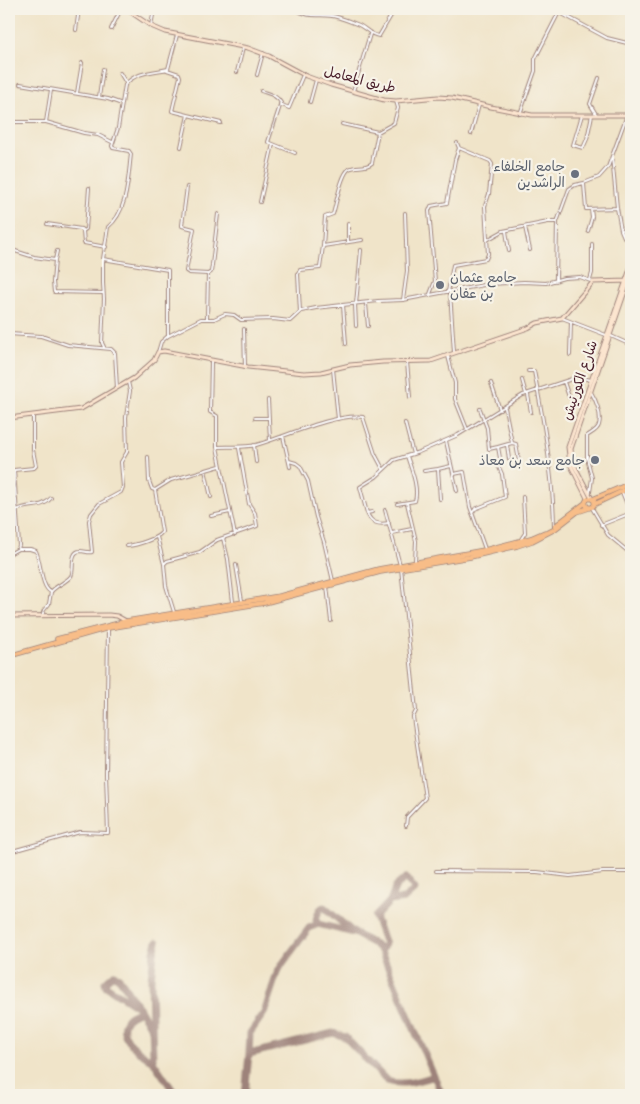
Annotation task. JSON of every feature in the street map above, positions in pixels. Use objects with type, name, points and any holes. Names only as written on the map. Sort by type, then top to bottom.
[{"type":"main road","name":"طريق المعامل","points":[[126,9],[151,26],[177,35],[243,47],[263,54],[316,80],[384,100],[396,101],[438,97],[452,98],[520,114],[629,115]]},
{"type":"main road","name":"شارع الكورنيش","points":[[586,502],[586,498],[570,464],[568,448],[631,273],[631,266]]},
{"type":"main road","points":[[9,418],[82,409],[128,382],[154,360],[158,352],[171,352],[244,367],[304,372],[358,364],[407,360],[431,361],[528,328],[537,323],[562,318],[592,281],[628,281]]},
{"type":"main road","name":"شارع الكورنيش","points":[[592,499],[570,454],[608,336]]},
{"type":"main road","points":[[9,654],[100,627],[257,602],[415,562],[427,562],[532,541],[555,528],[577,512],[592,507],[623,490],[631,483]]},
{"type":"main road","points":[[326,585],[333,581],[400,566],[475,556],[518,543],[554,526],[589,499],[631,487]]},
{"type":"main road","points":[[592,499],[592,507]]},
{"type":"main road","points":[[586,502],[592,507]]},
{"type":"main road","points":[[9,654],[127,623],[174,613],[197,612],[233,604],[257,602]]},
{"type":"main road","points":[[9,616],[113,615],[127,623]]},
{"type":"street","points":[[76,30],[79,9]]},
{"type":"street","points":[[111,29],[121,9]]},
{"type":"street","points":[[151,26],[154,9]]},
{"type":"street","points":[[295,10],[306,16],[338,17],[359,26],[370,34],[379,36],[395,9]]},
{"type":"street","points":[[553,9],[607,38],[631,44]]},
{"type":"street","points":[[520,114],[535,71],[535,58],[559,12]]},
{"type":"street","points":[[353,91],[370,34]]},
{"type":"street","points":[[167,70],[177,35]]},
{"type":"street","points":[[236,72],[243,47]]},
{"type":"street","points":[[257,75],[263,54]]},
{"type":"street","points":[[77,93],[82,63]]},
{"type":"street","points":[[99,97],[103,69]]},
{"type":"street","points":[[126,83],[148,72],[167,70],[179,74],[180,77],[172,111],[221,123]]},
{"type":"street","points":[[104,347],[102,343],[103,259],[108,226],[116,221],[124,202],[131,155],[129,151],[112,147],[118,128],[126,83],[120,73]]},
{"type":"street","points":[[261,91],[278,99],[280,104],[289,108],[303,75]]},
{"type":"street","points":[[582,115],[573,145],[583,148],[594,115],[590,104],[599,78]]},
{"type":"street","points":[[310,102],[316,80]]},
{"type":"street","points":[[20,84],[99,97],[122,104]]},
{"type":"street","points":[[46,122],[51,90]]},
{"type":"street","points":[[342,124],[378,132],[394,123],[398,108],[396,101]]},
{"type":"street","points":[[280,104],[268,142],[295,153]]},
{"type":"street","points":[[471,134],[479,104]]},
{"type":"street","points":[[180,147],[188,115]]},
{"type":"street","points":[[556,281],[557,222],[569,189],[575,185],[593,180],[604,173],[629,115]]},
{"type":"street","points":[[9,131],[14,122],[46,122],[98,135],[113,142]]},
{"type":"street","points":[[300,312],[298,274],[300,270],[320,268],[325,217],[333,214],[337,195],[348,170],[367,167],[372,163],[378,132]]},
{"type":"street","points":[[430,294],[435,281],[429,211],[431,206],[446,203],[459,148],[457,143]]},
{"type":"street","points":[[260,202],[273,144]]},
{"type":"street","points":[[454,353],[449,292],[453,265],[486,259],[488,254],[485,206],[490,194],[492,164],[490,161],[459,148]]},
{"type":"street","points":[[612,154],[617,208],[622,233],[631,242]]},
{"type":"street","points":[[584,183],[586,209],[617,208]]},
{"type":"street","points":[[187,187],[182,226],[194,229],[186,272],[208,274]]},
{"type":"street","points":[[89,188],[86,229],[83,231],[84,243],[106,247]]},
{"type":"street","points":[[588,231],[592,217],[591,208]]},
{"type":"street","points":[[403,300],[407,271],[405,213]]},
{"type":"street","points":[[207,319],[208,274],[211,272],[212,266],[218,214]]},
{"type":"street","points":[[486,240],[506,230],[557,222]]},
{"type":"street","points":[[47,224],[81,229],[83,231]]},
{"type":"street","points":[[348,224],[348,242]]},
{"type":"street","points":[[525,227],[530,250]]},
{"type":"street","points":[[506,230],[509,251]]},
{"type":"street","points":[[323,246],[362,240]]},
{"type":"street","points":[[158,352],[161,342],[168,336],[201,319],[214,319],[227,313],[241,320],[290,320],[300,312],[343,305],[403,300],[489,284],[546,283],[580,277],[592,281],[592,244]]},
{"type":"street","points":[[12,250],[34,257],[55,260]]},
{"type":"street","points":[[356,326],[361,250]]},
{"type":"street","points":[[58,251],[55,260],[54,292],[103,294]]},
{"type":"street","points":[[103,259],[168,270],[168,336]]},
{"type":"street","points":[[366,303],[368,326]]},
{"type":"street","points":[[343,305],[346,344]]},
{"type":"street","points":[[562,318],[631,345]]},
{"type":"street","points":[[570,355],[571,321]]},
{"type":"street","points":[[244,329],[244,367]]},
{"type":"street","points":[[9,334],[41,336],[68,345],[111,348],[115,353],[117,388]]},
{"type":"street","points":[[448,356],[455,383],[455,399],[467,430]]},
{"type":"street","points":[[211,360],[210,412],[217,416],[218,447],[235,535]]},
{"type":"street","points":[[407,360],[410,398]]},
{"type":"street","points":[[333,369],[338,419]]},
{"type":"street","points":[[528,371],[534,371],[551,473],[554,526]]},
{"type":"street","points":[[389,523],[382,524],[371,521],[360,487],[376,477],[394,460],[446,441],[527,394],[578,377],[592,380]]},
{"type":"street","points":[[522,380],[531,412]]},
{"type":"street","points":[[42,616],[55,587],[72,574],[72,560],[76,553],[78,551],[92,552],[89,521],[91,514],[99,504],[121,492],[123,487],[121,462],[127,452],[126,417],[130,391],[128,382]]},
{"type":"street","points":[[564,382],[569,397]]},
{"type":"street","points":[[491,383],[500,410]]},
{"type":"street","points":[[588,494],[592,478],[587,458],[587,436],[600,425],[599,412],[591,392]]},
{"type":"street","points":[[268,400],[270,440]]},
{"type":"street","points":[[505,408],[512,443],[516,444],[519,461]]},
{"type":"street","points":[[480,409],[487,428],[489,448],[512,443]]},
{"type":"street","points":[[18,549],[14,470],[34,468],[36,466],[33,416]]},
{"type":"street","points":[[218,447],[239,448],[254,445],[338,419],[355,416],[363,417],[375,454],[383,469]]},
{"type":"street","points":[[255,418],[269,418]]},
{"type":"street","points":[[405,423],[413,454]]},
{"type":"street","points":[[283,436],[290,467]]},
{"type":"street","points":[[446,441],[457,490]]},
{"type":"street","points":[[254,445],[256,462]]},
{"type":"street","points":[[507,445],[509,459]]},
{"type":"street","points":[[492,464],[496,463],[500,458],[498,447]]},
{"type":"street","points":[[164,564],[167,561],[200,552],[212,543],[258,525],[255,513],[249,504],[239,448]]},
{"type":"street","points":[[397,504],[415,501],[416,499],[407,456]]},
{"type":"street","points":[[127,546],[137,545],[157,537],[162,532],[155,490],[152,489],[149,481],[148,457]]},
{"type":"street","points":[[289,462],[296,462],[308,481],[333,581]]},
{"type":"street","points":[[473,512],[505,497],[502,474],[496,463]]},
{"type":"street","points":[[155,490],[171,480],[221,466]]},
{"type":"street","points":[[424,471],[452,466]]},
{"type":"street","points":[[438,468],[440,499]]},
{"type":"street","points":[[204,470],[211,497]]},
{"type":"street","points":[[454,474],[464,472],[469,503],[485,550]]},
{"type":"street","points":[[601,525],[631,513],[623,490]]},
{"type":"street","points":[[518,543],[524,533],[523,497]]},
{"type":"street","points":[[17,510],[28,506],[40,506],[45,504],[50,498]]},
{"type":"street","points":[[407,503],[416,545],[415,562]]},
{"type":"street","points":[[592,507],[608,535],[631,554]]},
{"type":"street","points":[[385,510],[400,566],[416,711],[413,717],[425,798],[407,817],[406,826]]},
{"type":"street","points":[[211,516],[230,512]]},
{"type":"street","points":[[367,513],[372,512]]},
{"type":"street","points":[[392,533],[412,528]]},
{"type":"street","points":[[157,537],[164,564],[166,586],[174,613]]},
{"type":"street","points":[[223,538],[228,559],[233,604]]},
{"type":"street","points":[[9,554],[18,549],[30,548],[36,551],[44,584],[52,592]]},
{"type":"street","points":[[236,565],[243,603]]},
{"type":"street","points":[[326,585],[332,621]]},
{"type":"street","points":[[9,852],[80,832],[108,833],[106,774],[108,628]]},
{"type":"street","points":[[436,871],[537,872],[570,876],[604,872],[631,872]]},
{"type":"taxiway","points":[[406,878],[415,889],[404,899],[390,901],[396,886],[406,878]]},
{"type":"taxiway","points":[[381,951],[385,944],[375,917],[390,901]]},
{"type":"taxiway","points":[[318,924],[316,920],[318,914],[324,907],[354,933]]},
{"type":"taxiway","points":[[249,1054],[250,1033],[264,1013],[277,973],[309,928],[318,924],[354,933],[374,944],[381,951],[442,1095]]},
{"type":"taxiway","points":[[157,942],[151,979],[153,1061],[176,1095]]},
{"type":"taxiway","points":[[114,974],[120,979],[138,1007],[106,986],[105,982],[114,974]]},
{"type":"taxiway","points":[[139,1007],[151,1028]]},
{"type":"taxiway","points":[[141,1011],[127,1019],[124,1031],[131,1044],[153,1061]]},
{"type":"taxiway","points":[[245,1095],[249,1054],[333,1033],[345,1037],[387,1081],[405,1083],[434,1076]]},
{"type":"place","name":"جامع الخلفاء الراشدين","points":[[575,174]]},
{"type":"place","name":"جامع عثمان بن عفان","points":[[440,285]]},
{"type":"place","name":"جامع سعد بن معاذ","points":[[595,460]]}]
